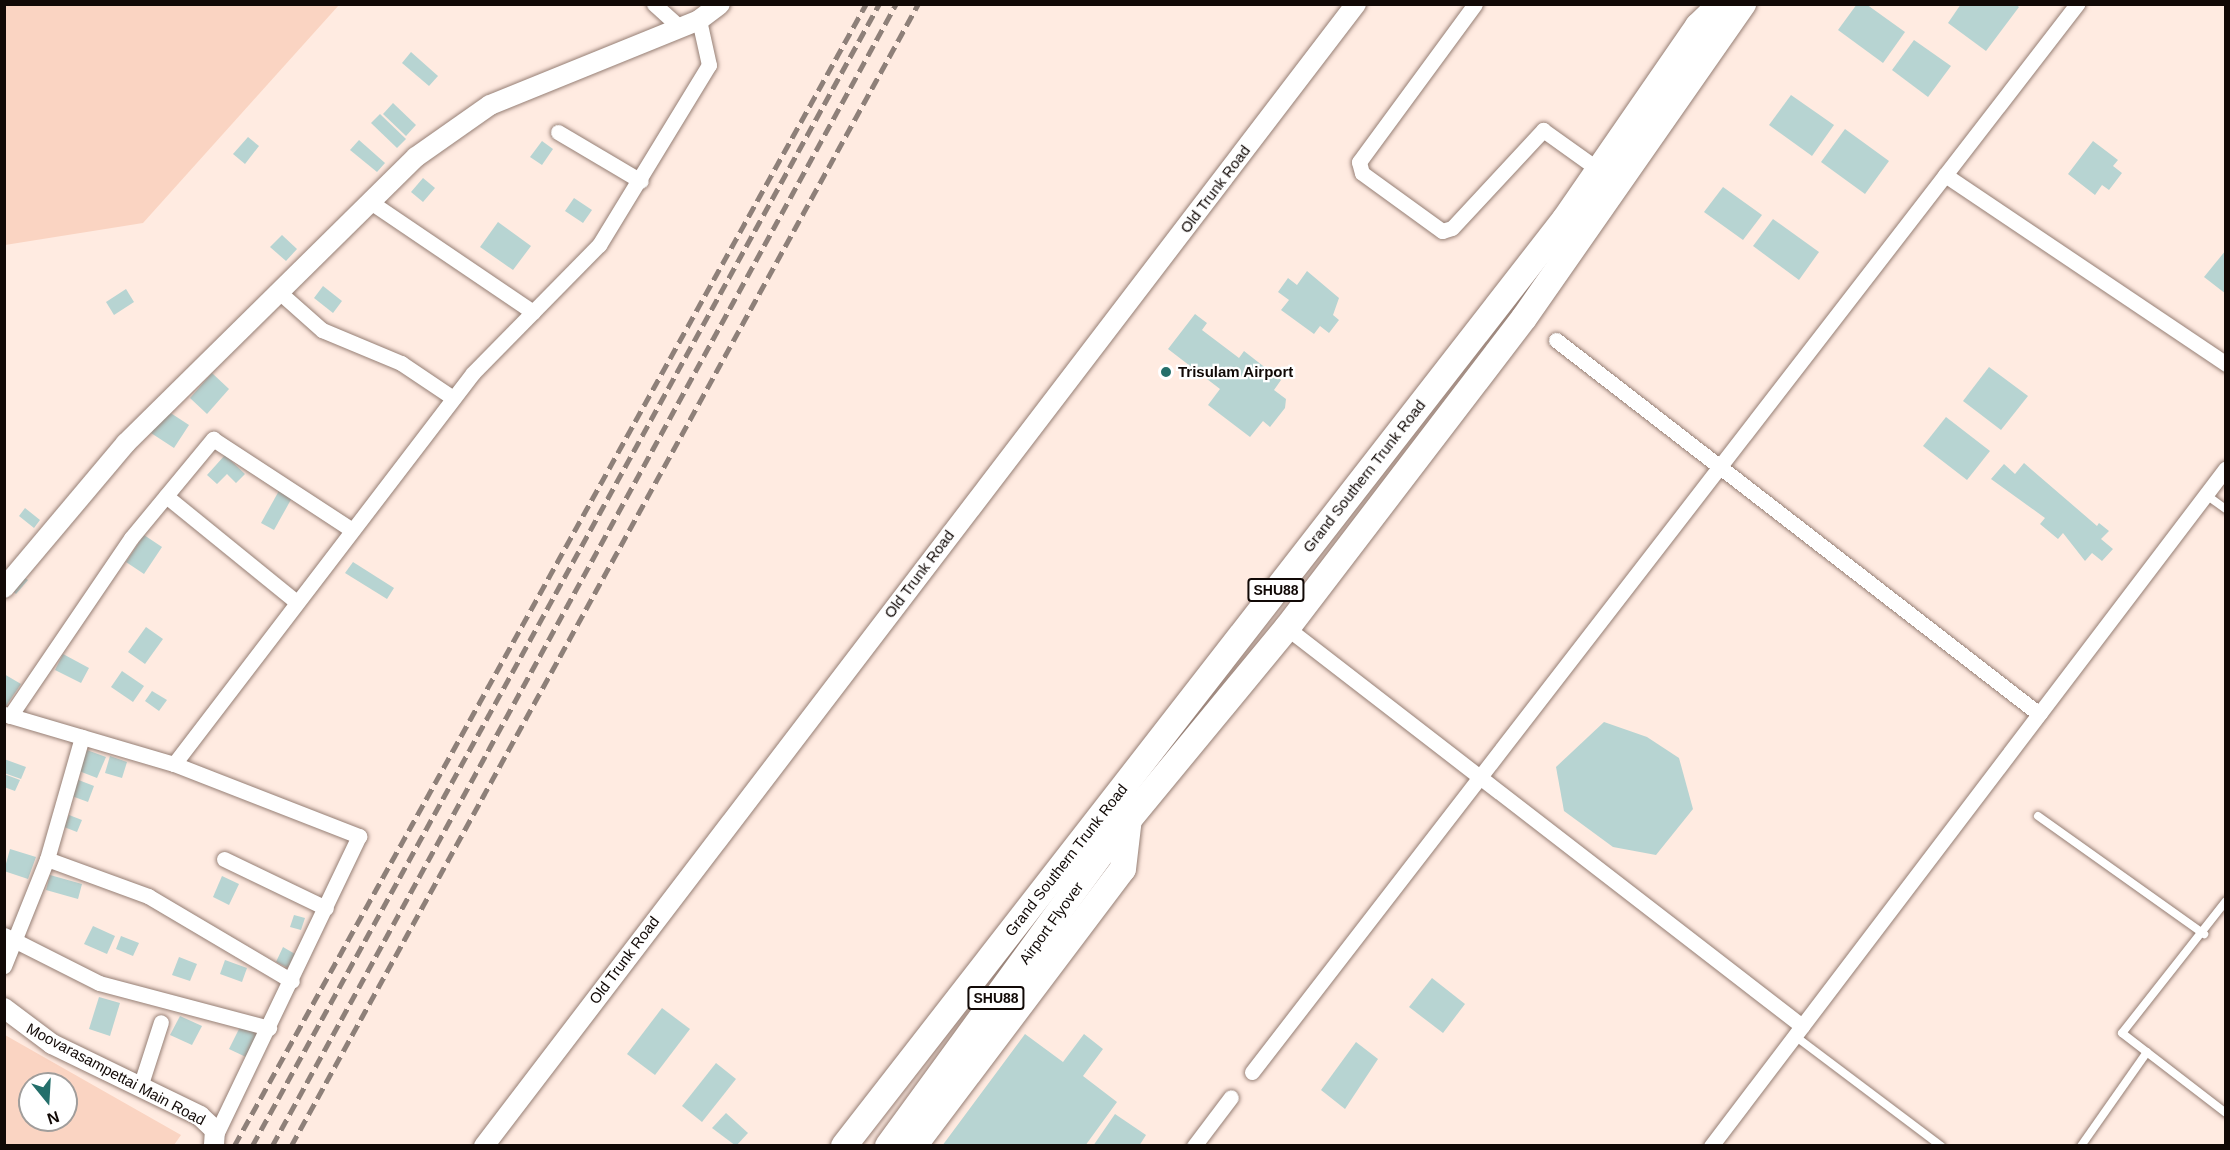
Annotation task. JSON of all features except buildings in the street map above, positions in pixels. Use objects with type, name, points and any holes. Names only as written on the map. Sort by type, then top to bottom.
[{"type":"main road","name":"SHU88","points":[[1698,26],[1721,4]]},
{"type":"main road","name":"Grand Southern Trunk Road","points":[[1130,818],[1287,628],[1524,318],[1743,4]]},
{"type":"main road","name":"Grand Southern Trunk Road","points":[[844,1146],[1599,170],[1698,26]]},
{"type":"main road","name":"Airport Flyover","points":[[888,1146],[1103,851],[1130,818]]},
{"type":"main road","points":[[914,1146],[1123,869],[1130,818]]},
{"type":"street","points":[[654,4],[681,28]]},
{"type":"street","points":[[4,588],[126,443],[416,157],[490,105],[681,28],[699,20],[720,4]]},
{"type":"street","name":"Old Trunk Road","points":[[484,1146],[1356,4]]},
{"type":"street","points":[[1475,4],[1359,162],[1362,173],[1442,231],[1452,228],[1543,130],[1599,170]]},
{"type":"street","points":[[1698,26],[1712,4]]},
{"type":"street","points":[[1252,1072],[1483,777],[2077,4]]},
{"type":"street","points":[[174,764],[294,600],[352,530],[453,398],[599,245],[641,181],[710,65],[699,20]]},
{"type":"street","points":[[558,132],[641,181]]},
{"type":"street","points":[[1945,175],[2226,364]]},
{"type":"street","points":[[369,201],[533,312]]},
{"type":"street","points":[[278,291],[322,330],[401,363],[453,398]]},
{"type":"street","points":[[1556,340],[1724,465],[2039,714]]},
{"type":"street","points":[[214,1141],[360,836],[174,764],[7,715],[166,496],[213,439],[352,530]]},
{"type":"street","points":[[1711,1146],[2226,468]]},
{"type":"street","points":[[166,496],[294,600]]},
{"type":"street","points":[[1287,628],[1483,777],[1798,1031]]},
{"type":"street","points":[[4,966],[10,938],[47,859],[82,737]]},
{"type":"street","points":[[47,859],[148,896],[292,981]]},
{"type":"street","points":[[224,859],[326,908]]},
{"type":"street","points":[[10,938],[99,983],[269,1028]]},
{"type":"street","name":"Moovarasampettai Main Road","points":[[4,1008],[37,1035],[200,1116],[214,1141]]},
{"type":"street","points":[[140,1087],[161,1022]]},
{"type":"street","points":[[1194,1146],[1230,1097]]},
{"type":"lane","points":[[2205,494],[2226,508]]},
{"type":"lane","points":[[2038,816],[2204,934]]},
{"type":"lane","points":[[2226,901],[2204,934],[2122,1033],[2226,1113]]},
{"type":"lane","points":[[1798,1031],[1941,1146]]},
{"type":"lane","points":[[2081,1146],[2147,1052]]},
{"type":"shaded area","points":[[5,4],[339,5],[143,223],[5,245]]},
{"type":"shaded area","points":[[5,1035],[70,1072],[18,1072],[18,1132],[78,1132],[78,1076],[181,1135],[174,1145],[5,1145]]},
{"type":"railway","points":[[234,1146],[866,4]]},
{"type":"railway","points":[[252,1146],[879,4]]},
{"type":"railway","points":[[272,1146],[896,4]]},
{"type":"railway","points":[[291,1146],[918,4]]},
{"type":"place","name":"Trisulam Airport","points":[[1166,372]]}]
